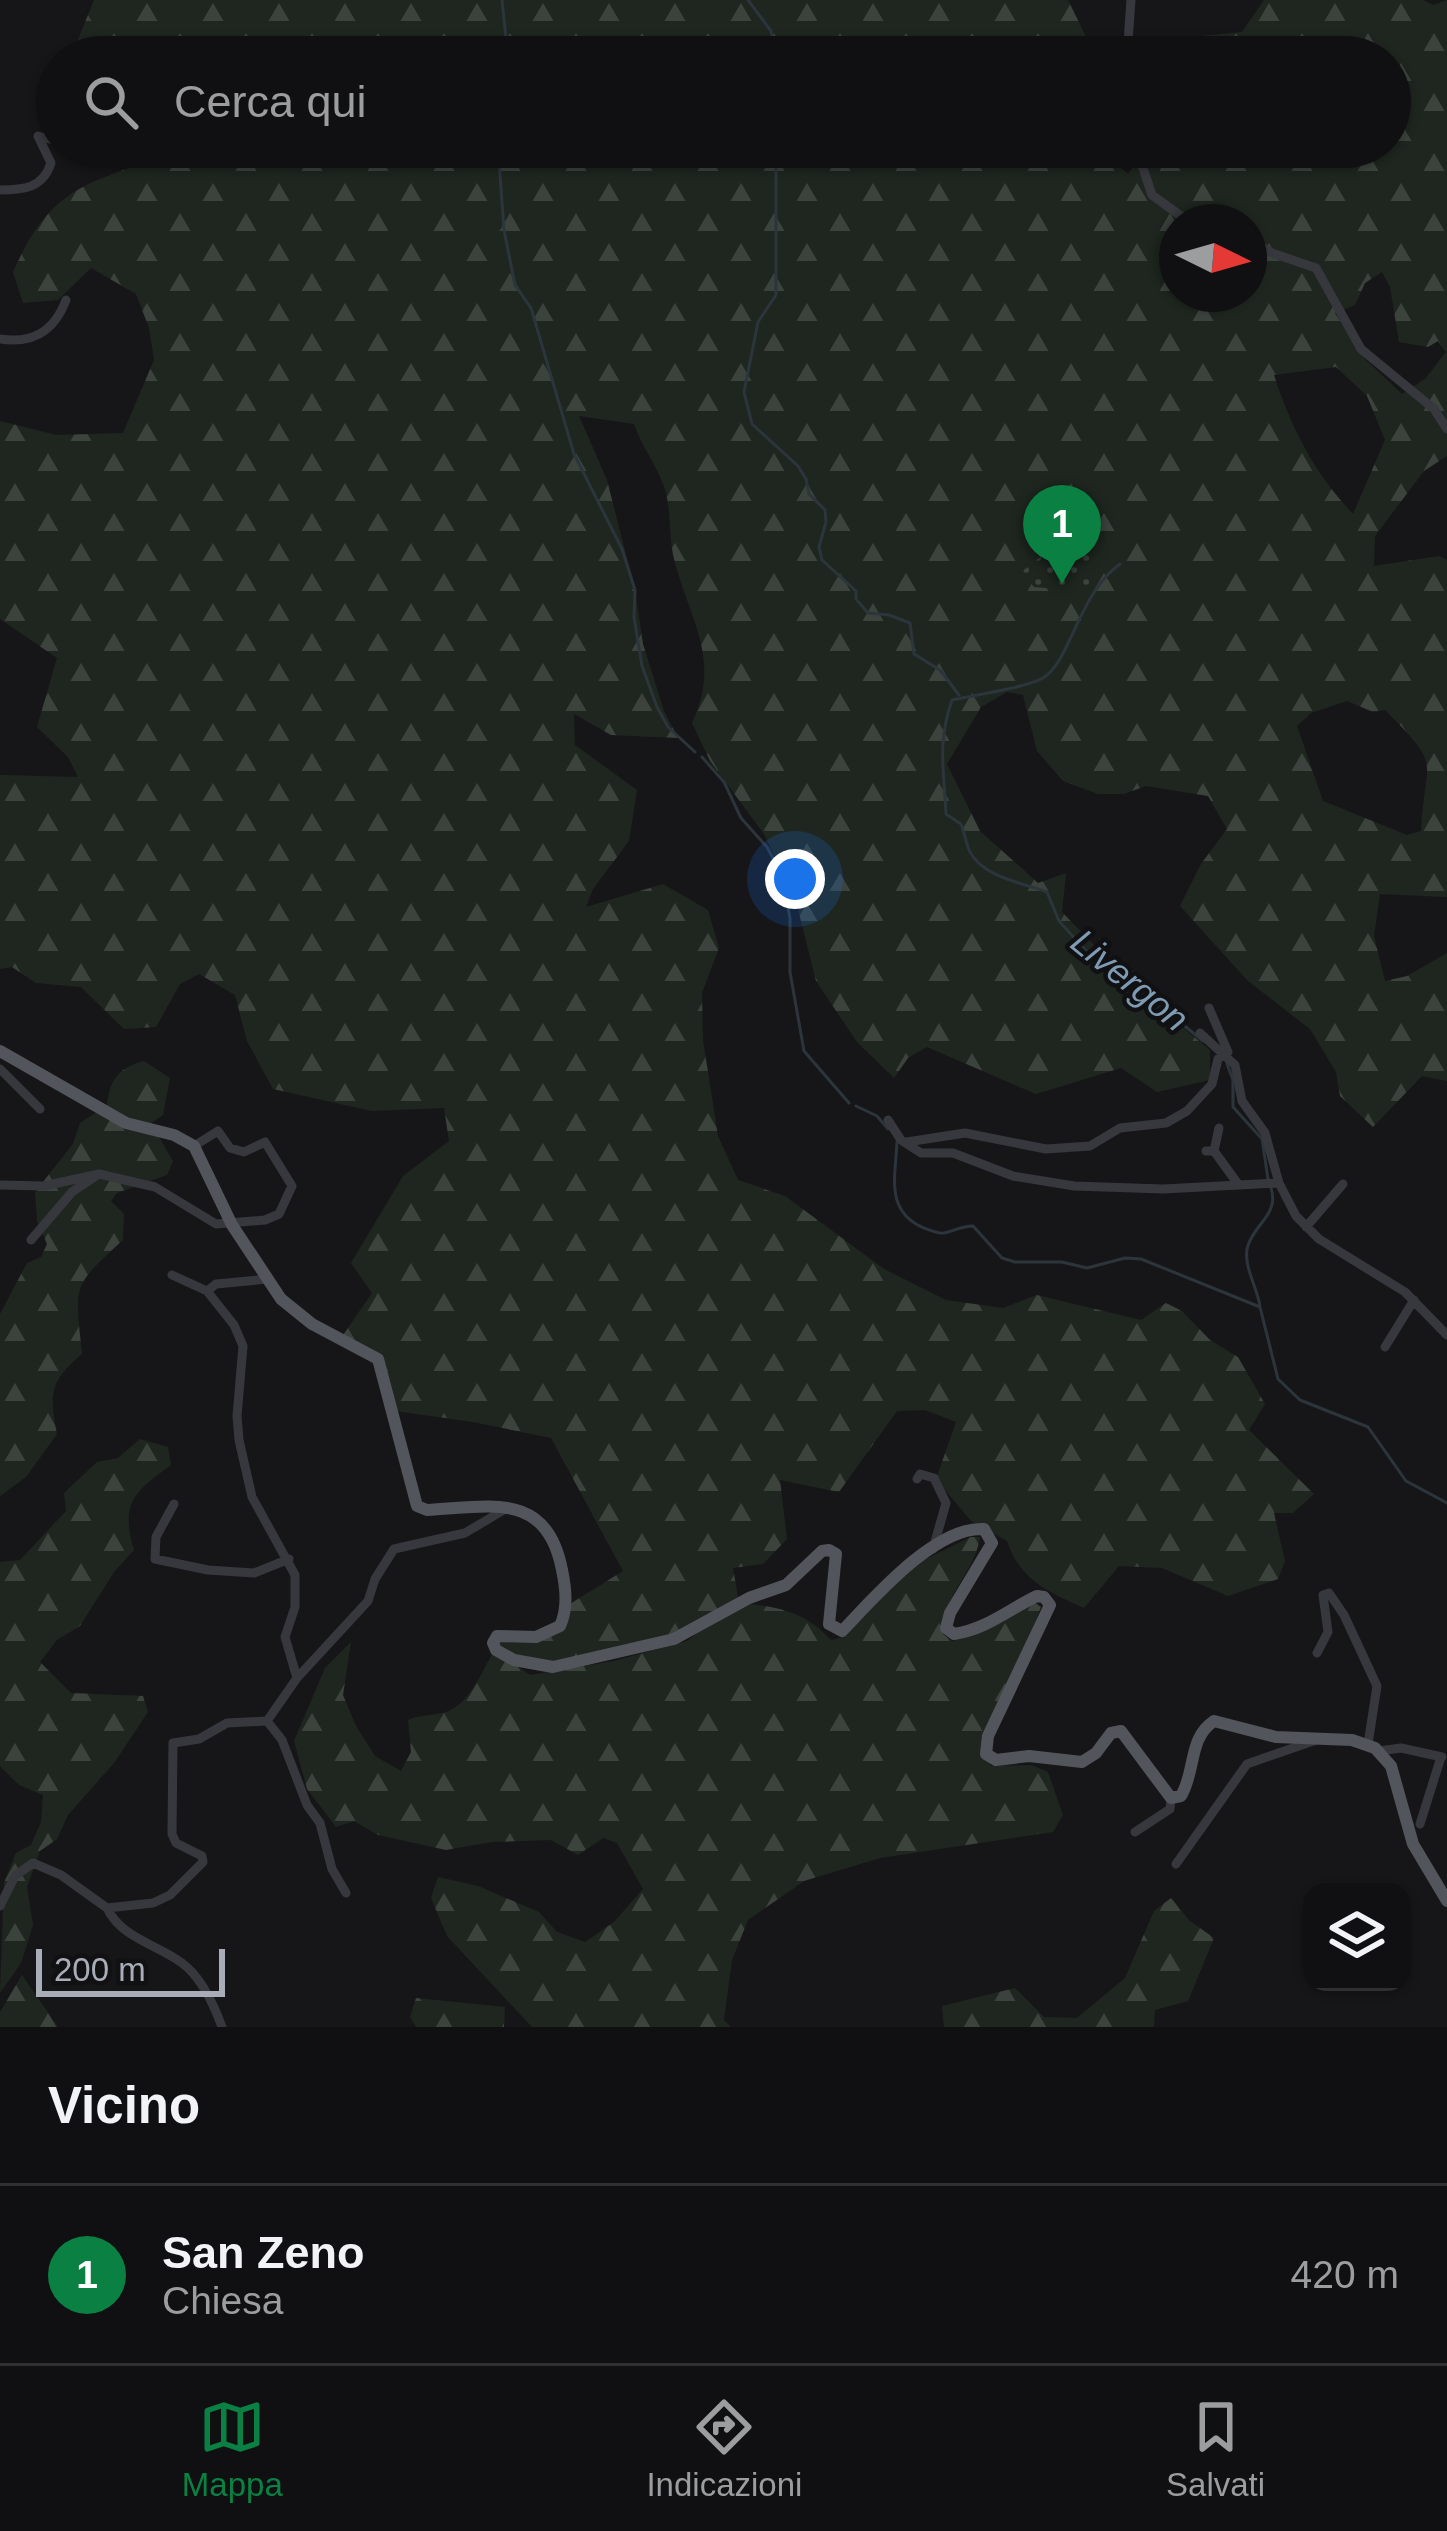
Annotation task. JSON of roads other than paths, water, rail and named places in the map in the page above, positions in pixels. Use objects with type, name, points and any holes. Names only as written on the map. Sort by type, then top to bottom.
[{"type":"main road","points":[[0,1051],[126,1124],[174,1135],[194,1147],[232,1225],[268,1280],[301,1317],[379,1359],[417,1506],[427,1510],[507,1508],[532,1514],[556,1549],[564,1580],[562,1621],[536,1637],[496,1636],[496,1650],[514,1660],[553,1667],[674,1639],[749,1598],[786,1586],[822,1551],[829,1550],[836,1554],[838,1565],[829,1624],[842,1631],[891,1577],[972,1528],[984,1529],[992,1537],[946,1628],[954,1634],[988,1624],[1031,1598],[1044,1597],[1050,1610],[988,1736],[986,1754],[996,1760],[1029,1756],[1082,1762],[1111,1733],[1121,1731],[1171,1798],[1180,1796],[1186,1787],[1197,1739],[1214,1721],[1276,1737],[1374,1747],[1391,1766],[1413,1844],[1446,1902]]},
{"type":"street","points":[[1128,36],[1131,0]]},
{"type":"street","points":[[0,190],[28,188],[44,178],[47,168]]},
{"type":"street","points":[[1143,168],[1152,195],[1164,204]]},
{"type":"street","points":[[1267,250],[1316,268],[1361,349],[1434,409],[1447,429]]},
{"type":"street","points":[[0,339],[35,338],[54,322],[66,301]]},
{"type":"street","points":[[907,1142],[964,1133],[1046,1149],[1073,1149],[1097,1143],[1120,1128],[1166,1123],[1187,1111],[1212,1084],[1224,1056],[1209,1008]]},
{"type":"street","points":[[1199,1033],[1239,1075],[1241,1101],[1269,1143],[1273,1182],[1306,1227],[1414,1300],[1447,1335]]},
{"type":"street","points":[[0,1069],[40,1109]]},
{"type":"street","points":[[888,1120],[921,1153],[953,1153],[1013,1176],[1074,1186],[1163,1189],[1273,1182]]},
{"type":"street","points":[[1219,1128],[1210,1151],[1238,1184]]},
{"type":"street","points":[[0,1185],[37,1187],[100,1174],[155,1187],[199,1217],[232,1225],[276,1217],[292,1186],[265,1142],[244,1152],[230,1148],[218,1132],[194,1147]]},
{"type":"street","points":[[32,1240],[72,1192],[100,1174]]},
{"type":"street","points":[[1306,1227],[1343,1184]]},
{"type":"street","points":[[172,1275],[207,1291],[244,1346],[237,1416],[242,1455],[260,1515],[296,1575],[295,1607],[285,1646],[297,1678]]},
{"type":"street","points":[[207,1291],[216,1284],[268,1280]]},
{"type":"street","points":[[1385,1347],[1414,1300]]},
{"type":"street","points":[[917,1479],[920,1474],[934,1478],[946,1503],[933,1549]]},
{"type":"street","points":[[174,1504],[156,1537],[154,1559],[158,1561],[254,1574],[289,1559]]},
{"type":"street","points":[[267,1721],[297,1678],[368,1601],[394,1549],[465,1533],[507,1508]]},
{"type":"street","points":[[1317,1653],[1328,1632],[1323,1595],[1330,1593],[1377,1686],[1378,1702],[1369,1722],[1374,1747],[1444,1758]]},
{"type":"street","points":[[267,1721],[283,1740],[307,1805],[320,1823],[332,1869],[346,1893]]},
{"type":"street","points":[[107,1908],[153,1904],[170,1895],[203,1862],[202,1856],[173,1839],[173,1743],[199,1739],[227,1723],[267,1721]]},
{"type":"street","points":[[1176,1864],[1247,1764],[1316,1740]]},
{"type":"street","points":[[1420,1823],[1447,1744]]},
{"type":"street","points":[[1135,1832],[1170,1809],[1171,1798]]},
{"type":"street","points":[[0,1906],[15,1876],[33,1863],[61,1875],[107,1908],[139,1941],[188,1968],[222,2027]]},
{"type":"waterway","points":[[502,0],[506,36]]},
{"type":"waterway","points":[[748,0],[772,36]]},
{"type":"waterway","points":[[500,168],[504,230],[515,285],[531,308],[574,454],[622,549],[635,590],[642,666],[668,727],[695,752]]},
{"type":"waterway","points":[[776,168],[776,295],[758,322],[744,392],[752,424],[798,466],[809,494],[825,510],[819,547],[822,560],[856,591],[856,599],[868,613],[910,623],[914,654],[940,670],[959,695]]},
{"type":"waterway","name":"Livergon","points":[[1120,564],[1094,592],[1061,657],[1043,678],[952,700],[943,743],[946,814],[961,824],[976,861],[1004,878],[1047,892],[1059,921],[1086,951],[1113,974],[1158,996],[1170,1014],[1203,1041]]},
{"type":"waterway","points":[[702,757],[724,782],[741,818],[767,847],[783,877],[790,919],[790,972],[804,1051],[849,1103]]},
{"type":"waterway","name":"Livergon","points":[[1227,1064],[1233,1080],[1233,1107],[1262,1139],[1268,1179]]},
{"type":"waterway","points":[[856,1106],[877,1116],[888,1129]]},
{"type":"waterway","points":[[897,1141],[898,1202],[911,1221],[924,1228],[942,1233],[973,1226],[1002,1258],[1015,1262],[1062,1262],[1087,1268],[1125,1258],[1141,1259],[1260,1307],[1278,1379],[1300,1400],[1368,1427],[1406,1481],[1447,1503]]},
{"type":"waterway","name":"Livergon","points":[[1260,1307],[1247,1249],[1272,1206],[1271,1188]]},
{"type":"place","name":"San Zeno","points":[[1062,584]]}]
